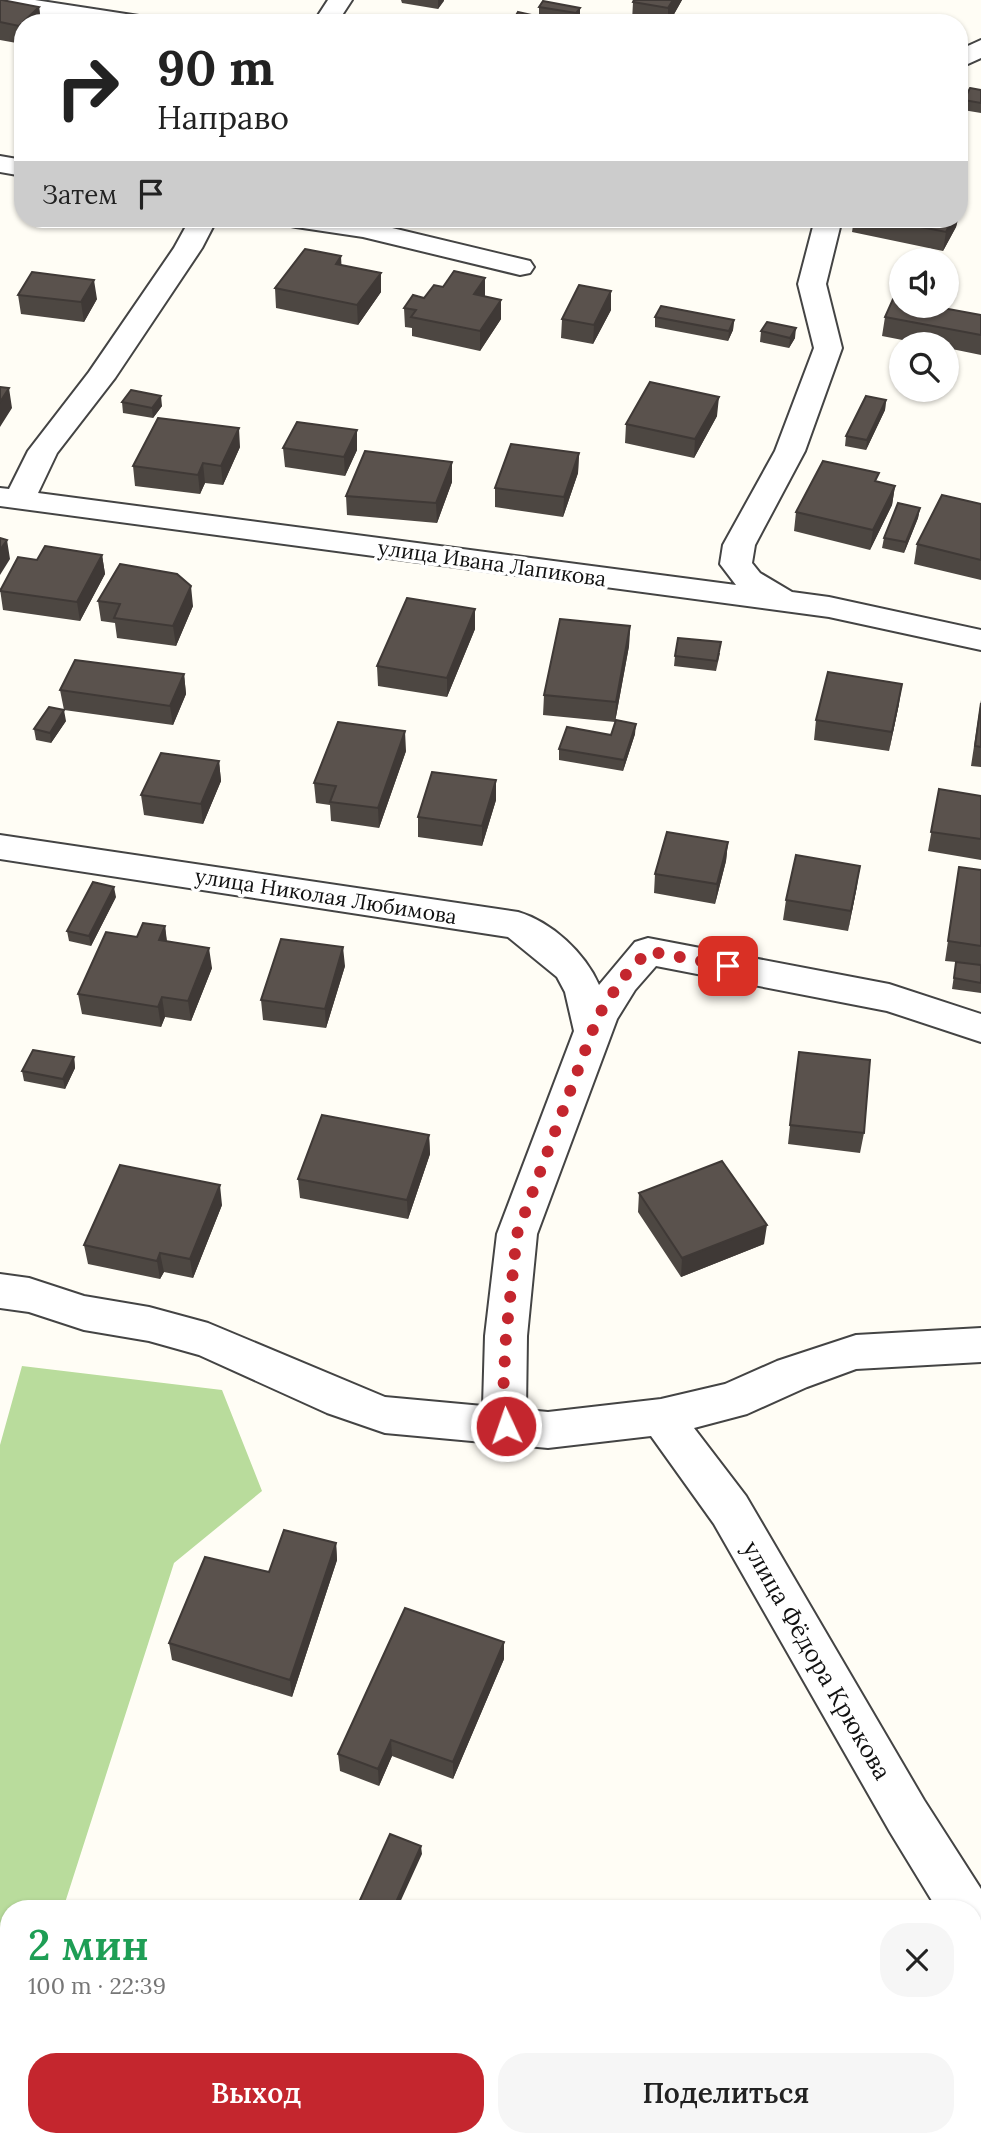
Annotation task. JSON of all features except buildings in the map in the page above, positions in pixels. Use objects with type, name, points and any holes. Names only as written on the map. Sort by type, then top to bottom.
[{"type":"street","points":[[0,2],[79,14]]},
{"type":"street","points":[[9,498],[100,378],[188,248],[198,228]]},
{"type":"street","points":[[356,228],[520,267]]},
{"type":"street","points":[[656,585],[698,582],[714,575],[726,564],[790,451],[828,348],[812,284],[827,228]]},
{"type":"street","name":"улица Ивана Лапикова","points":[[9,498],[878,616],[981,640]]},
{"type":"street","points":[[739,545],[736,564],[749,580],[785,603]]},
{"type":"street","name":"улица Николая Любимова","points":[[0,847],[518,925],[554,951],[578,975],[588,999],[593,1031]]},
{"type":"street","points":[[506,1426],[503,1395],[517,1234],[598,1016],[622,979],[648,951],[889,998],[981,1028]]},
{"type":"street","points":[[0,1291],[29,1296],[84,1313],[149,1324],[208,1340],[341,1400],[385,1415],[548,1430],[661,1417],[732,1401],[792,1374],[856,1352],[981,1345]]},
{"type":"street","name":"улица Фёдора Крюкова","points":[[661,1417],[730,1510],[907,1815],[959,1900]]},
{"type":"green space","points":[[22,1366],[222,1390],[262,1491],[174,1563],[66,1900],[0,1900],[0,1445]]},
{"type":"route","points":[[506,1426],[503,1395],[506,1336],[517,1234],[598,1016],[622,979],[648,951],[728,966]]}]
